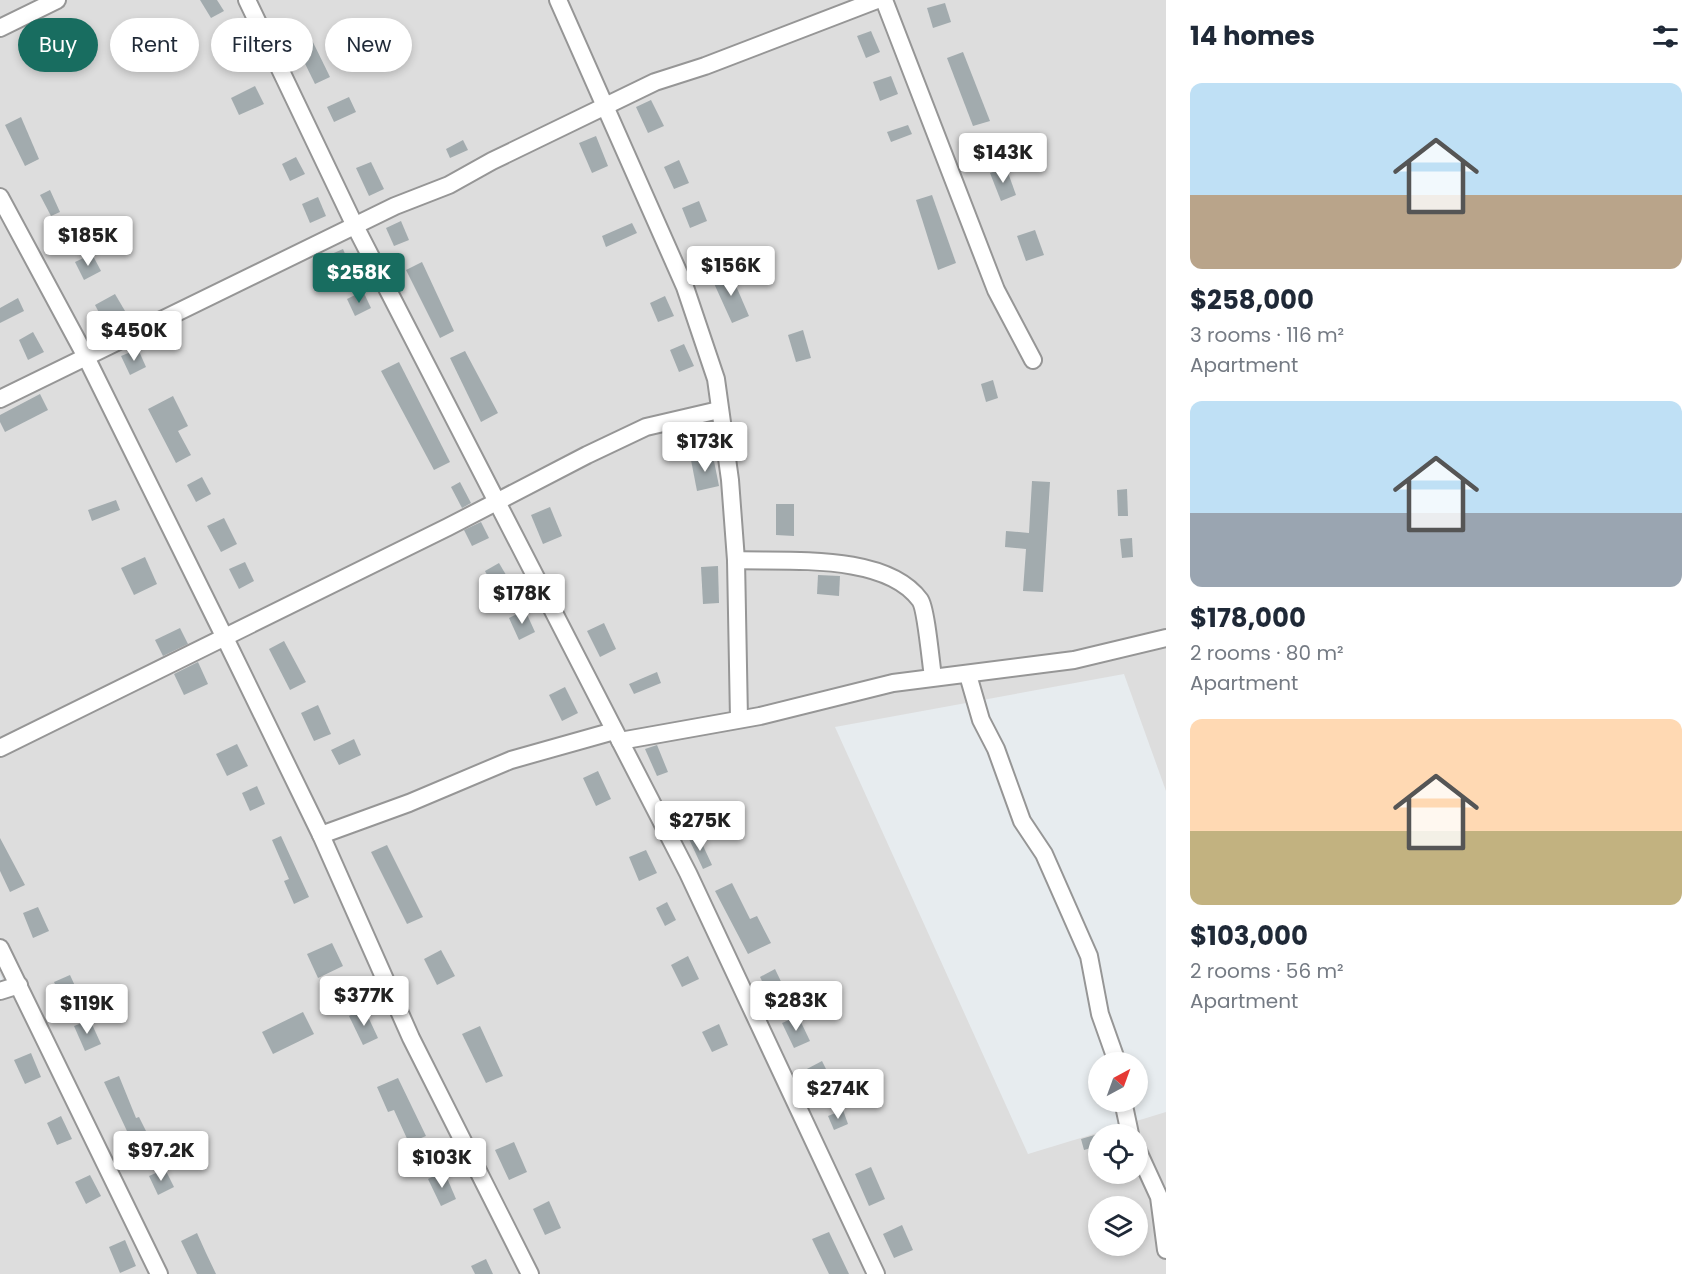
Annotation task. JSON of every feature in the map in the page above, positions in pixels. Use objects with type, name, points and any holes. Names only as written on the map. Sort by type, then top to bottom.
[{"type":"street","points":[[0,28],[57,0]]},
{"type":"street","points":[[247,0],[356,226],[687,873],[876,1274]]},
{"type":"street","points":[[558,0],[685,287],[716,379],[730,480],[736,560],[739,719]]},
{"type":"street","points":[[0,399],[84,355],[395,206],[449,184],[655,82],[705,66],[877,0]]},
{"type":"street","points":[[884,0],[996,290],[1034,360]]},
{"type":"street","points":[[0,197],[84,355],[225,638],[321,835],[411,1038],[530,1274]]},
{"type":"street","points":[[0,748],[646,427],[719,410]]},
{"type":"street","points":[[736,560],[855,565],[895,577],[921,601],[933,677]]},
{"type":"street","points":[[321,835],[410,802],[511,759],[617,736],[793,709],[894,682],[968,675],[1074,660],[1166,638]]},
{"type":"street","points":[[968,675],[981,720],[996,748],[1022,821],[1044,854],[1089,956],[1100,1014],[1113,1052]]},
{"type":"street","points":[[0,948],[159,1274]]},
{"type":"street","points":[[0,992],[20,985]]},
{"type":"street","points":[[1148,1173],[1159,1197],[1166,1250]]},
{"type":"shaded area","points":[[0,0],[1166,0],[1166,791],[1124,674],[835,727],[1028,1154],[1088,1136],[1088,1184],[1148,1184],[1148,1124],[1127,1124],[1166,1112],[1166,1274],[0,1274],[0,981],[3,980],[0,974]]},
{"type":"building","points":[[200,0],[217,0],[224,11],[211,18]]},
{"type":"building","points":[[945,3],[951,22],[933,28],[927,8]]},
{"type":"building","points":[[871,31],[880,52],[866,58],[857,36]]},
{"type":"building","points":[[313,42],[325,67],[325,72],[328,72],[330,77],[315,84],[309,72],[313,72]]},
{"type":"building","points":[[963,52],[990,121],[973,126],[947,58]]},
{"type":"building","points":[[891,76],[898,94],[880,101],[873,82]]},
{"type":"building","points":[[255,86],[264,104],[239,115],[231,98]]},
{"type":"building","points":[[349,97],[356,112],[334,122],[327,107]]},
{"type":"building","points":[[651,100],[664,126],[648,133],[636,107]]},
{"type":"building","points":[[21,117],[39,159],[25,166],[5,125]]},
{"type":"building","points":[[908,125],[912,134],[891,142],[887,132]]},
{"type":"building","points":[[596,136],[608,166],[592,173],[579,143]]},
{"type":"building","points":[[463,140],[468,150],[450,158],[446,149]]},
{"type":"building","points":[[296,157],[305,174],[290,181],[282,164]]},
{"type":"building","points":[[679,160],[689,183],[674,189],[664,167]]},
{"type":"building","points":[[371,162],[384,189],[369,196],[356,168]]},
{"type":"building","points":[[1006,167],[1016,195],[1001,201],[990,173]]},
{"type":"building","points":[[50,190],[60,212],[51,216],[40,195]]},
{"type":"building","points":[[932,195],[956,263],[938,270],[916,200]]},
{"type":"building","points":[[318,197],[326,216],[310,223],[302,204]]},
{"type":"building","points":[[699,201],[707,221],[690,228],[682,208]]},
{"type":"building","points":[[401,221],[409,240],[394,246],[386,228]]},
{"type":"building","points":[[632,223],[637,233],[606,247],[602,236]]},
{"type":"building","points":[[1035,230],[1044,255],[1026,261],[1017,236]]},
{"type":"building","points":[[343,249],[351,268],[335,275],[327,256]]},
{"type":"building","points":[[92,254],[101,271],[84,280],[75,262]]},
{"type":"building","points":[[422,262],[454,331],[440,338],[406,270]]},
{"type":"building","points":[[730,272],[749,316],[732,323],[712,279]]},
{"type":"building","points":[[363,291],[371,308],[355,316],[347,299]]},
{"type":"building","points":[[115,294],[125,311],[104,322],[95,305]]},
{"type":"building","points":[[665,296],[674,316],[658,322],[650,303]]},
{"type":"building","points":[[18,298],[24,311],[0,323],[0,308]]},
{"type":"building","points":[[803,330],[811,358],[796,362],[788,335]]},
{"type":"building","points":[[33,332],[44,352],[28,360],[19,340]]},
{"type":"building","points":[[684,344],[694,366],[679,372],[670,350]]},
{"type":"building","points":[[138,349],[146,367],[130,375],[121,356]]},
{"type":"building","points":[[465,351],[498,413],[481,422],[450,358]]},
{"type":"building","points":[[399,362],[450,462],[434,470],[381,371]]},
{"type":"building","points":[[993,380],[998,398],[986,402],[981,384]]},
{"type":"building","points":[[40,394],[48,410],[5,432],[0,422],[0,415]]},
{"type":"building","points":[[173,396],[188,426],[178,431],[191,455],[176,463],[148,409]]},
{"type":"building","points":[[713,456],[719,486],[697,491],[691,460]]},
{"type":"building","points":[[202,477],[211,494],[196,502],[187,485]]},
{"type":"building","points":[[1032,481],[1050,482],[1043,592],[1023,591],[1026,549],[1005,547],[1006,531],[1029,533]]},
{"type":"building","points":[[460,482],[471,503],[462,508],[451,487]]},
{"type":"building","points":[[1127,489],[1128,516],[1118,516],[1117,490]]},
{"type":"building","points":[[116,500],[120,510],[92,521],[88,510]]},
{"type":"building","points":[[776,504],[794,504],[794,536],[776,535]]},
{"type":"building","points":[[550,507],[562,536],[543,544],[531,515]]},
{"type":"building","points":[[224,518],[237,544],[221,552],[207,526]]},
{"type":"building","points":[[481,522],[489,538],[472,546],[464,530]]},
{"type":"building","points":[[1132,538],[1133,557],[1122,558],[1120,539]]},
{"type":"building","points":[[145,557],[157,584],[134,595],[121,568]]},
{"type":"building","points":[[245,562],[254,581],[239,589],[229,569]]},
{"type":"building","points":[[499,563],[509,580],[494,588],[485,571]]},
{"type":"building","points":[[718,566],[719,603],[703,604],[701,567]]},
{"type":"building","points":[[818,575],[840,576],[839,596],[817,594]]},
{"type":"building","points":[[525,610],[535,632],[519,640],[509,618]]},
{"type":"building","points":[[604,623],[616,649],[600,657],[587,631]]},
{"type":"building","points":[[180,628],[188,644],[163,656],[155,640]]},
{"type":"building","points":[[284,641],[306,682],[290,690],[269,649]]},
{"type":"building","points":[[198,662],[208,684],[184,695],[174,674]]},
{"type":"building","points":[[657,672],[661,683],[634,694],[629,684]]},
{"type":"building","points":[[565,687],[578,713],[562,721],[549,695]]},
{"type":"building","points":[[318,705],[331,734],[314,741],[301,713]]},
{"type":"building","points":[[354,739],[361,755],[339,765],[331,750]]},
{"type":"building","points":[[237,744],[248,766],[227,776],[216,754]]},
{"type":"building","points":[[657,745],[668,772],[657,776],[645,749]]},
{"type":"building","points":[[598,771],[611,799],[596,806],[583,778]]},
{"type":"building","points":[[257,786],[265,804],[250,811],[242,793]]},
{"type":"building","points":[[698,835],[712,865],[703,869],[689,839]]},
{"type":"building","points":[[281,836],[309,897],[294,904],[284,881],[289,879],[272,840]]},
{"type":"building","points":[[0,838],[25,885],[10,892],[0,871]]},
{"type":"building","points":[[387,845],[423,917],[407,924],[371,852]]},
{"type":"building","points":[[646,850],[657,873],[639,881],[629,857]]},
{"type":"building","points":[[732,883],[750,919],[757,916],[771,943],[748,954],[715,891]]},
{"type":"building","points":[[667,902],[676,920],[665,926],[656,908]]},
{"type":"building","points":[[38,907],[49,931],[33,938],[23,913]]},
{"type":"building","points":[[332,943],[343,966],[318,978],[307,954]]},
{"type":"building","points":[[441,950],[455,976],[437,985],[424,959]]},
{"type":"building","points":[[688,956],[699,979],[682,987],[671,965]]},
{"type":"building","points":[[775,969],[787,994],[772,1002],[760,977]]},
{"type":"building","points":[[70,975],[81,999],[65,1006],[54,982]]},
{"type":"building","points":[[364,1008],[378,1038],[363,1045],[349,1016]]},
{"type":"building","points":[[303,1012],[314,1034],[273,1054],[262,1032]]},
{"type":"building","points":[[798,1016],[810,1041],[794,1048],[782,1023]]},
{"type":"building","points":[[90,1020],[101,1044],[85,1051],[74,1026]]},
{"type":"building","points":[[719,1024],[728,1045],[712,1052],[702,1032]]},
{"type":"building","points":[[480,1026],[503,1076],[486,1083],[462,1034]]},
{"type":"building","points":[[31,1053],[41,1077],[25,1084],[14,1060]]},
{"type":"building","points":[[822,1061],[833,1083],[816,1091],[805,1070]]},
{"type":"building","points":[[119,1076],[136,1118],[139,1117],[150,1139],[134,1146],[104,1082]]},
{"type":"building","points":[[398,1078],[426,1136],[409,1143],[394,1110],[388,1112],[377,1087]]},
{"type":"building","points":[[843,1110],[848,1124],[834,1130],[828,1116]]},
{"type":"building","points":[[61,1116],[72,1139],[57,1145],[47,1123]]},
{"type":"building","points":[[1088,1137],[1088,1149],[1084,1150],[1081,1139]]},
{"type":"building","points":[[514,1142],[527,1172],[509,1180],[495,1150]]},
{"type":"building","points":[[871,1167],[885,1199],[869,1206],[855,1174]]},
{"type":"building","points":[[165,1169],[174,1187],[158,1195],[149,1176]]},
{"type":"building","points":[[444,1171],[456,1199],[441,1206],[428,1179]]},
{"type":"building","points":[[90,1175],[101,1196],[86,1204],[75,1182]]},
{"type":"building","points":[[549,1201],[561,1228],[545,1235],[533,1209]]},
{"type":"building","points":[[902,1225],[913,1250],[894,1258],[883,1234]]},
{"type":"building","points":[[829,1232],[849,1274],[829,1274],[812,1239]]},
{"type":"building","points":[[197,1233],[216,1274],[197,1274],[181,1241]]},
{"type":"building","points":[[125,1240],[136,1266],[120,1273],[109,1247]]},
{"type":"building","points":[[486,1259],[493,1274],[475,1274],[471,1266]]}]
